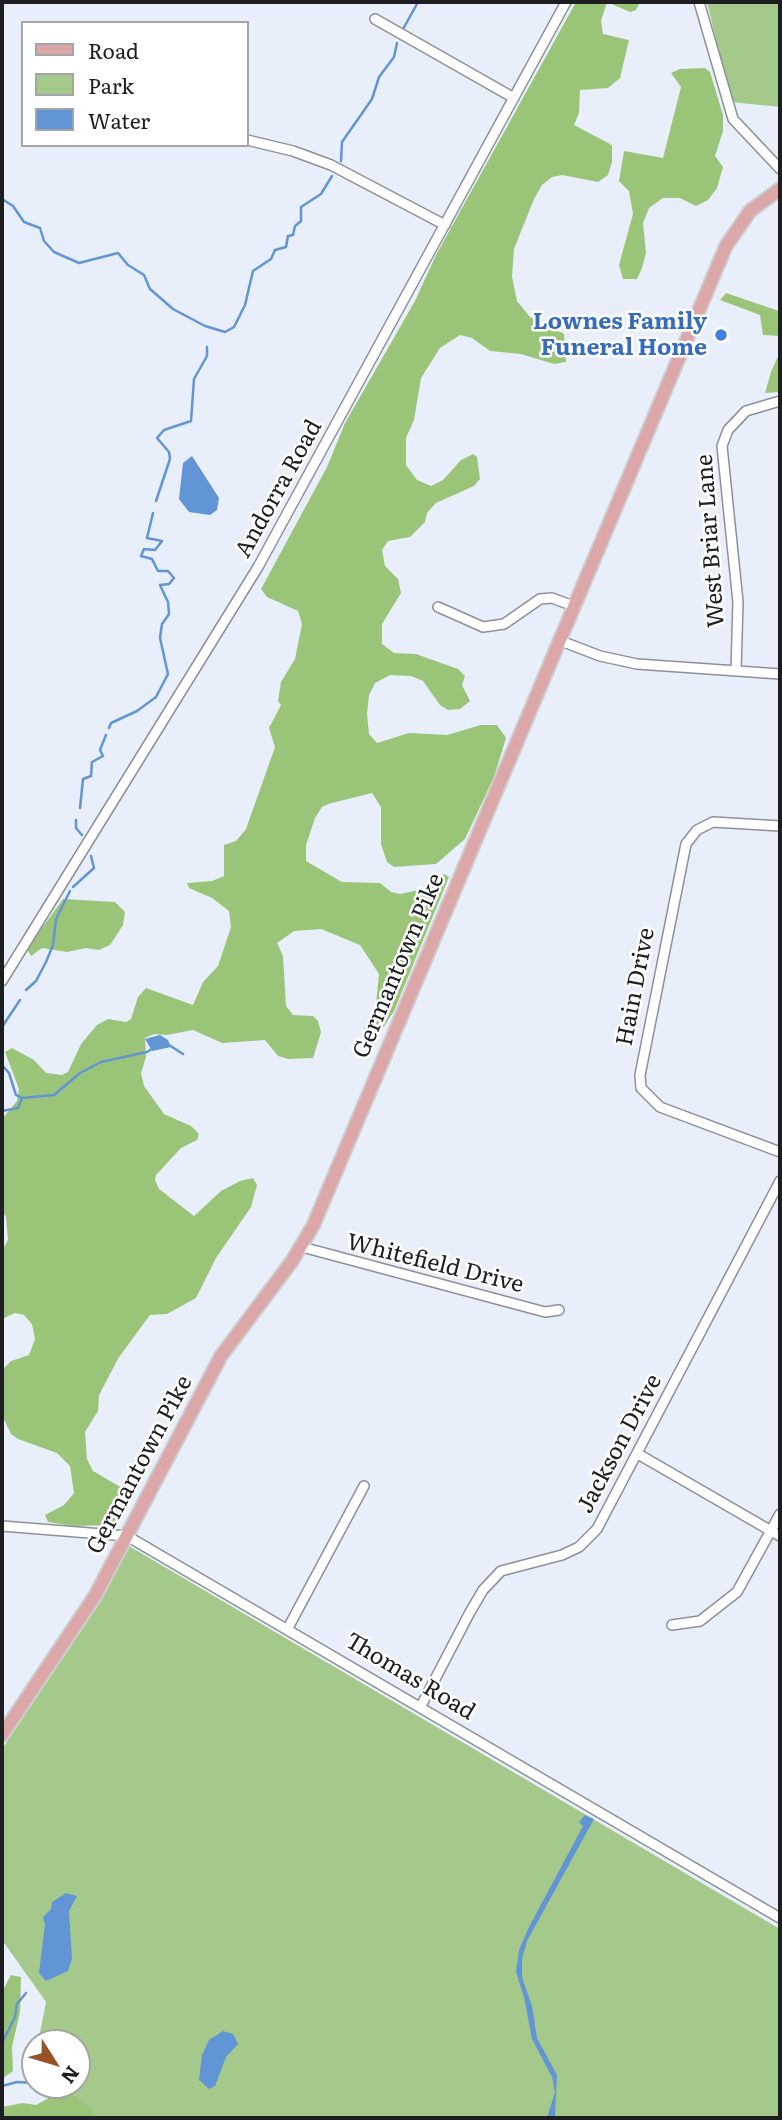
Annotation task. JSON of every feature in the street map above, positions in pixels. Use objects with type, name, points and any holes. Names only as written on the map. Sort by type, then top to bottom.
[{"type":"main road","name":"Germantown Pike","points":[[2,1735],[84,1614],[221,1356],[302,1247],[321,1210],[726,246],[750,211],[780,188]]},
{"type":"street","name":"Andorra Road","points":[[2,981],[265,556],[566,2]]},
{"type":"street","points":[[699,2],[733,119],[780,169]]},
{"type":"street","points":[[375,19],[514,98]]},
{"type":"street","points":[[248,141],[293,151],[331,165],[445,225]]},
{"type":"street","name":"West Briar Lane","points":[[736,671],[738,602],[722,446],[728,430],[746,411],[780,401]]},
{"type":"street","points":[[438,607],[483,627],[504,624],[540,599],[552,598],[576,607]]},
{"type":"street","points":[[561,641],[600,656],[637,664],[780,674]]},
{"type":"street","name":"Hain Drive","points":[[780,826],[713,822],[697,830],[686,844],[640,1074],[642,1088],[660,1107],[780,1152]]},
{"type":"street","name":"Jackson Drive","points":[[421,1706],[483,1590],[501,1571],[562,1555],[579,1546],[597,1529],[780,1181]]},
{"type":"street","name":"Whitefield Drive","points":[[302,1247],[545,1312],[559,1310]]},
{"type":"street","points":[[638,1454],[776,1533]]},
{"type":"street","points":[[288,1628],[364,1486]]},
{"type":"street","points":[[671,1625],[700,1621],[737,1592],[776,1533],[780,1514]]},
{"type":"street","name":"Thomas Road","points":[[2,1526],[127,1536],[421,1706],[780,1919]]},
{"type":"green space","points":[[576,2],[607,2],[601,21],[603,34],[629,40],[620,78],[608,88],[580,90],[579,113],[574,125],[612,145],[612,162],[608,175],[598,182],[562,175],[552,177],[542,185],[514,249],[512,277],[517,301],[530,317],[564,334],[566,362],[554,364],[521,354],[490,351],[472,338],[460,335],[440,348],[421,378],[414,420],[406,438],[406,465],[417,480],[431,486],[443,480],[461,460],[473,454],[477,457],[480,479],[474,486],[436,503],[427,513],[425,522],[410,537],[388,541],[382,550],[385,566],[398,579],[401,593],[382,624],[382,644],[394,653],[416,654],[458,669],[465,676],[462,685],[470,701],[460,709],[448,710],[440,705],[423,681],[411,676],[390,675],[375,683],[369,695],[369,734],[377,743],[409,733],[447,735],[481,725],[497,725],[506,738],[494,777],[465,839],[436,864],[394,867],[387,862],[381,844],[381,807],[372,793],[328,804],[322,807],[315,818],[306,845],[306,861],[342,882],[380,883],[391,892],[400,894],[424,889],[444,874],[449,877],[394,1011],[370,1048],[364,1046],[363,1037],[365,1026],[376,1005],[379,974],[360,945],[321,929],[294,931],[277,943],[283,956],[286,1006],[293,1015],[313,1016],[318,1021],[321,1032],[313,1058],[288,1059],[278,1056],[265,1040],[222,1043],[193,1030],[167,1035],[154,1034],[145,1038],[146,1057],[141,1073],[144,1086],[164,1114],[191,1126],[199,1134],[197,1140],[181,1148],[156,1175],[159,1189],[194,1216],[221,1191],[240,1181],[253,1178],[257,1185],[251,1207],[216,1258],[196,1298],[167,1314],[150,1315],[119,1357],[99,1395],[98,1411],[85,1432],[87,1459],[93,1471],[129,1492],[131,1499],[128,1506],[114,1525],[73,1526],[48,1522],[45,1515],[64,1505],[74,1493],[70,1466],[57,1453],[11,1434],[2,1415],[4,1368],[11,1361],[29,1355],[35,1339],[32,1324],[24,1315],[15,1313],[2,1319],[2,1250],[8,1240],[6,1217],[2,1211],[2,1119],[17,1101],[19,1089],[5,1052],[12,1048],[34,1060],[46,1073],[62,1075],[68,1072],[81,1044],[97,1025],[108,1019],[126,1022],[131,1019],[138,997],[146,988],[193,1005],[203,982],[218,966],[231,927],[229,911],[212,898],[189,888],[187,883],[212,881],[224,876],[224,845],[236,841],[246,829],[275,747],[269,728],[281,705],[278,701],[281,682],[295,659],[302,624],[298,611],[267,597],[261,589],[327,467],[345,423],[415,301],[436,255]]},
{"type":"green space","points":[[607,2],[640,2],[636,10],[630,12]]},
{"type":"green space","points":[[707,2],[780,2],[780,107],[731,102]]},
{"type":"green space","points":[[705,68],[710,72],[723,115],[723,131],[715,156],[723,167],[717,188],[708,200],[696,206],[680,198],[663,198],[649,208],[643,223],[646,253],[642,268],[637,279],[623,279],[619,265],[633,214],[629,191],[619,181],[624,151],[663,158],[681,87],[671,73],[680,69]]},
{"type":"green space","points":[[726,293],[779,311],[780,336],[763,335],[760,315],[720,300]]},
{"type":"green space","points":[[780,352],[780,392],[765,393],[771,372]]},
{"type":"green space","points":[[63,899],[115,902],[125,912],[123,925],[110,945],[99,950],[86,948],[67,952],[42,948],[31,956],[27,949]]},
{"type":"green space","points":[[129,1546],[780,1929],[780,2118],[98,2118],[67,2099],[91,2099],[91,2029],[41,2029],[46,2002],[2,1940],[2,1749],[93,1612]]},
{"type":"green space","points":[[11,1975],[21,1977],[20,2012],[12,2047],[13,2071],[2,2079],[2,1992]]},
{"type":"green space","points":[[47,2099],[79,2099],[90,2107],[97,2118],[2,2118],[2,2107],[23,2103],[36,2105]]},
{"type":"water","points":[[192,456],[219,498],[217,510],[210,515],[189,512],[179,499],[183,463]]},
{"type":"water","points":[[160,1035],[168,1040],[171,1047],[152,1051],[145,1039]]},
{"type":"water","points":[[585,1815],[594,1819],[527,1941],[522,1959],[522,1977],[532,2006],[537,2038],[557,2075],[555,2116],[572,2118],[547,2118],[555,2092],[552,2077],[532,2039],[516,1972],[519,1950],[529,1927],[583,1826],[579,1822]]},
{"type":"water","points":[[66,1893],[77,1896],[69,1911],[72,1959],[68,1971],[46,1981],[39,1973],[45,1924],[43,1917],[51,1909],[52,1902]]},
{"type":"water","points":[[223,2031],[233,2034],[238,2044],[226,2057],[215,2086],[209,2089],[199,2080],[202,2055],[209,2040]]},
{"type":"waterway","points":[[402,31],[418,2]]},
{"type":"waterway","points":[[341,161],[342,142],[372,99],[379,77],[394,57],[397,43]]},
{"type":"waterway","points":[[2,199],[13,206],[24,222],[40,228],[44,241],[54,252],[79,263],[118,253],[128,265],[144,275],[150,289],[173,309],[205,326],[225,332],[234,327],[245,305],[253,271],[271,259],[275,250],[286,247],[288,236],[293,235],[295,226],[301,221],[301,207],[321,194],[332,176]]},
{"type":"waterway","points":[[156,501],[170,459],[169,452],[157,438],[164,430],[191,421],[194,379],[207,356],[207,347]]},
{"type":"waterway","points":[[109,728],[111,723],[137,711],[156,697],[168,674],[160,638],[162,624],[169,614],[168,602],[160,585],[169,584],[174,578],[168,571],[158,571],[152,559],[141,556],[144,549],[155,550],[162,541],[147,538],[153,513]]},
{"type":"waterway","points":[[80,808],[83,779],[91,776],[92,762],[103,756],[100,750],[106,735]]},
{"type":"waterway","points":[[76,820],[76,828],[82,835]]},
{"type":"waterway","points":[[73,887],[94,868],[91,856]]},
{"type":"waterway","points":[[26,990],[36,981],[46,962],[53,945],[56,919],[70,891]]},
{"type":"waterway","points":[[2,1027],[20,1000]]},
{"type":"waterway","points":[[169,1045],[183,1054]]},
{"type":"waterway","points":[[22,1098],[54,1095],[80,1073],[101,1062],[147,1052],[153,1048]]},
{"type":"waterway","points":[[2,1065],[9,1073],[16,1095],[22,1098],[18,1108],[2,1111]]},
{"type":"waterway","points":[[2,2043],[15,2017],[17,2004],[26,1993]]},
{"type":"waterway","points":[[2,2086],[21,2082]]},
{"type":"place","name":"Lownes Family Funeral Home","points":[[721,335]]}]
